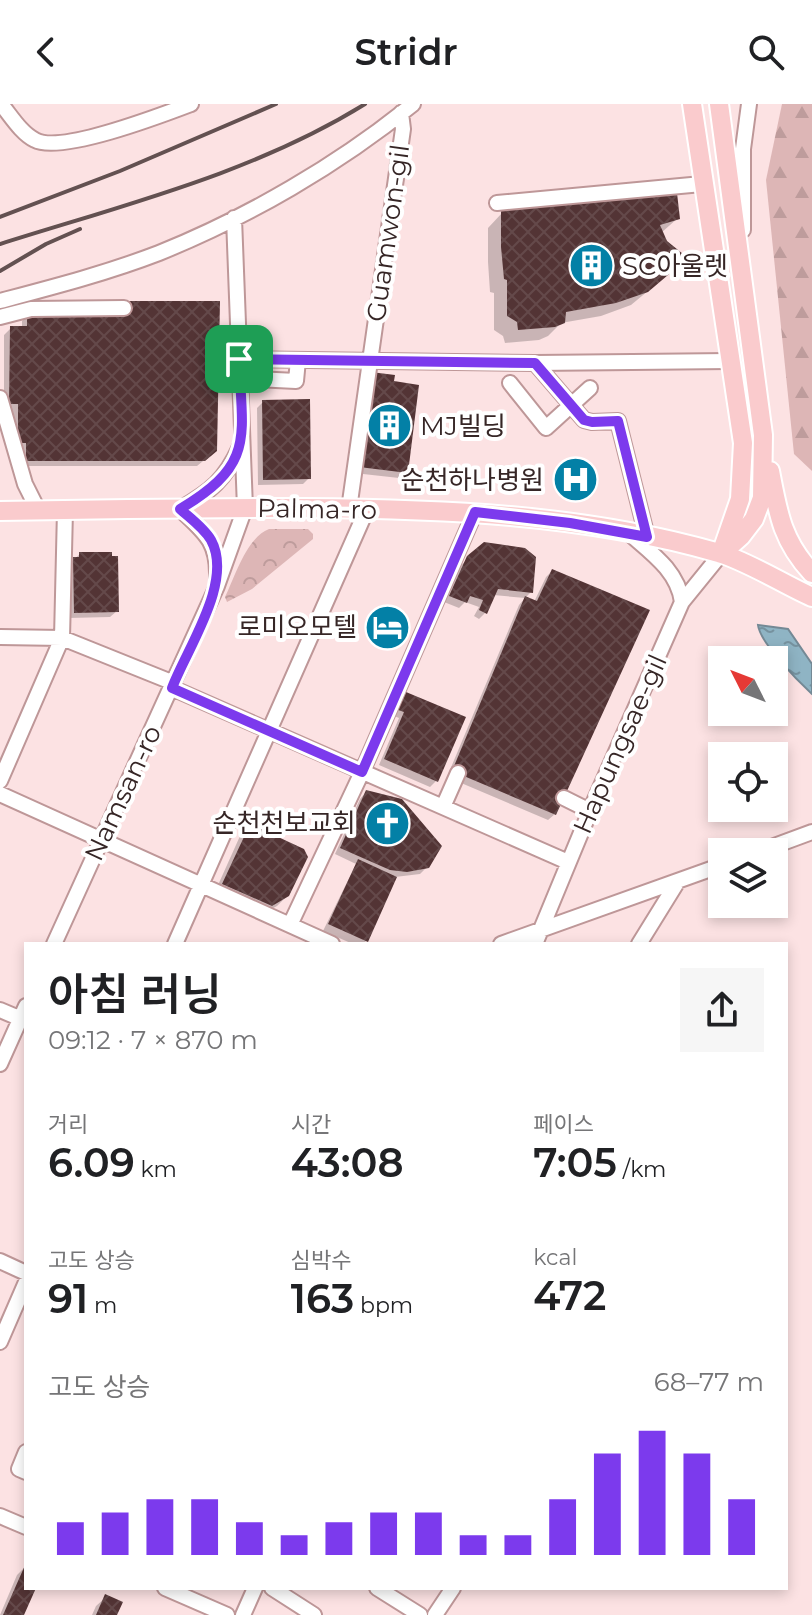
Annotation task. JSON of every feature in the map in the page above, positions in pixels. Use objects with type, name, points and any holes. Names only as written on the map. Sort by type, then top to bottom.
[{"type":"main road","points":[[692,104],[743,443],[740,499],[721,554]]},
{"type":"main road","points":[[719,104],[763,435],[785,538],[812,573]]},
{"type":"main road","points":[[721,554],[754,519],[762,498],[763,435]]},
{"type":"main road","name":"Palma-ro","points":[[0,511],[245,508],[475,512],[570,523],[721,554],[812,597]]},
{"type":"street","points":[[1,104],[35,140],[52,144],[132,126],[191,104]]},
{"type":"street","points":[[742,271],[743,149],[749,104]]},
{"type":"street","points":[[2,309],[126,265],[234,218],[315,172],[407,109]]},
{"type":"street","name":"Guamwon-gil","points":[[176,942],[269,732],[358,509],[370,361],[407,109]]},
{"type":"street","points":[[497,203],[702,184]]},
{"type":"street","points":[[234,218],[245,508]]},
{"type":"street","points":[[2,309],[124,308]]},
{"type":"street","points":[[239,359],[535,363],[730,361]]},
{"type":"street","points":[[256,379],[296,381],[298,360]]},
{"type":"street","points":[[535,363],[584,420],[618,421],[639,536],[673,576],[680,587],[682,602]]},
{"type":"street","points":[[510,383],[546,428],[590,388]]},
{"type":"street","points":[[0,398],[25,484],[38,510]]},
{"type":"street","points":[[217,586],[216,553],[211,541],[180,509],[217,485],[242,444]]},
{"type":"street","name":"Namsan-ro","points":[[55,942],[217,586],[245,508]]},
{"type":"street","points":[[0,781],[62,638],[65,510]]},
{"type":"street","points":[[290,925],[362,772],[475,512]]},
{"type":"street","name":"Hapungsae-gil","points":[[536,942],[682,602],[721,554]]},
{"type":"street","points":[[0,637],[62,638],[568,862]]},
{"type":"street","points":[[443,807],[458,773]]},
{"type":"street","points":[[0,794],[328,942]]},
{"type":"street","points":[[564,798],[590,811]]},
{"type":"street","points":[[788,841],[812,832]]},
{"type":"street","points":[[507,942],[708,870]]},
{"type":"street","points":[[640,942],[678,881]]},
{"type":"street","points":[[0,1010],[24,1016],[0,1064]]},
{"type":"street","points":[[0,1261],[24,1272]]},
{"type":"street","points":[[0,1342],[24,1287]]},
{"type":"street","points":[[0,1516],[24,1526]]},
{"type":"street","points":[[170,1590],[227,1615]]},
{"type":"street","points":[[243,1615],[254,1590]]},
{"type":"street","points":[[275,1590],[314,1615]]},
{"type":"street","points":[[380,1590],[420,1615]]},
{"type":"street","points":[[435,1615],[452,1590]]},
{"type":"green space","points":[[782,104],[812,104],[812,471],[794,454],[766,180]]},
{"type":"green space","points":[[269,529],[308,529],[313,539],[252,589],[227,602],[225,597],[248,549]]},
{"type":"water","points":[[758,625],[788,629],[812,664],[812,694],[788,670],[788,646],[768,646]]},
{"type":"building","name":"SC아울렛","points":[[677,193],[680,219],[660,225],[667,241],[688,258],[648,292],[616,303],[566,312],[565,323],[555,327],[518,330],[517,322],[507,316],[501,211]]},
{"type":"building","points":[[124,301],[220,301],[217,451],[205,461],[26,461],[26,443],[18,443],[18,404],[9,404],[10,326],[27,326],[27,313]]},
{"type":"building","name":"MJ빌딩","points":[[371,372],[395,375],[394,381],[419,385],[408,473],[359,467]]},
{"type":"building","points":[[310,399],[311,479],[263,480],[262,400]]},
{"type":"building","points":[[484,542],[525,548],[536,557],[533,593],[498,589],[487,614],[479,610],[483,600],[470,596],[467,603],[449,596],[467,556]]},
{"type":"building","points":[[79,552],[112,552],[112,556],[118,556],[119,612],[74,613],[73,557],[79,557]]},
{"type":"building","points":[[552,569],[650,610],[556,815],[452,771],[525,596],[537,601]]},
{"type":"building","points":[[406,692],[466,717],[438,782],[384,759],[404,712],[398,710]]},
{"type":"building","name":"순천천보교회","points":[[366,790],[402,799],[442,846],[429,868],[407,872],[390,870],[340,848]]},
{"type":"building","points":[[250,824],[304,849],[308,857],[289,896],[272,906],[222,884]]},
{"type":"building","points":[[358,859],[397,877],[368,942],[328,924]]},
{"type":"building","points":[[24,1568],[24,1590],[35,1590],[24,1615],[3,1615]]},
{"type":"building","points":[[105,1594],[123,1602],[117,1615],[96,1615]]},
{"type":"railway","points":[[0,217],[120,171],[276,104]]},
{"type":"railway","points":[[0,244],[140,201],[233,168],[278,150],[365,104]]},
{"type":"railway","points":[[0,271],[46,244],[80,229]]},
{"type":"place","name":"SC아울렛","points":[[591,266]]},
{"type":"place","name":"MJ빌딩","points":[[389,426]]},
{"type":"place","name":"순천하나병원","points":[[575,480]]},
{"type":"place","name":"로미오모텔","points":[[388,627]]},
{"type":"place","name":"순천천보교회","points":[[387,823]]},
{"type":"route","points":[[239,359],[535,363],[584,420],[618,421],[647,537],[570,523],[475,512],[362,772],[269,732],[172,688],[217,586],[218,563],[211,541],[180,509],[217,485],[242,444],[239,359]]}]
